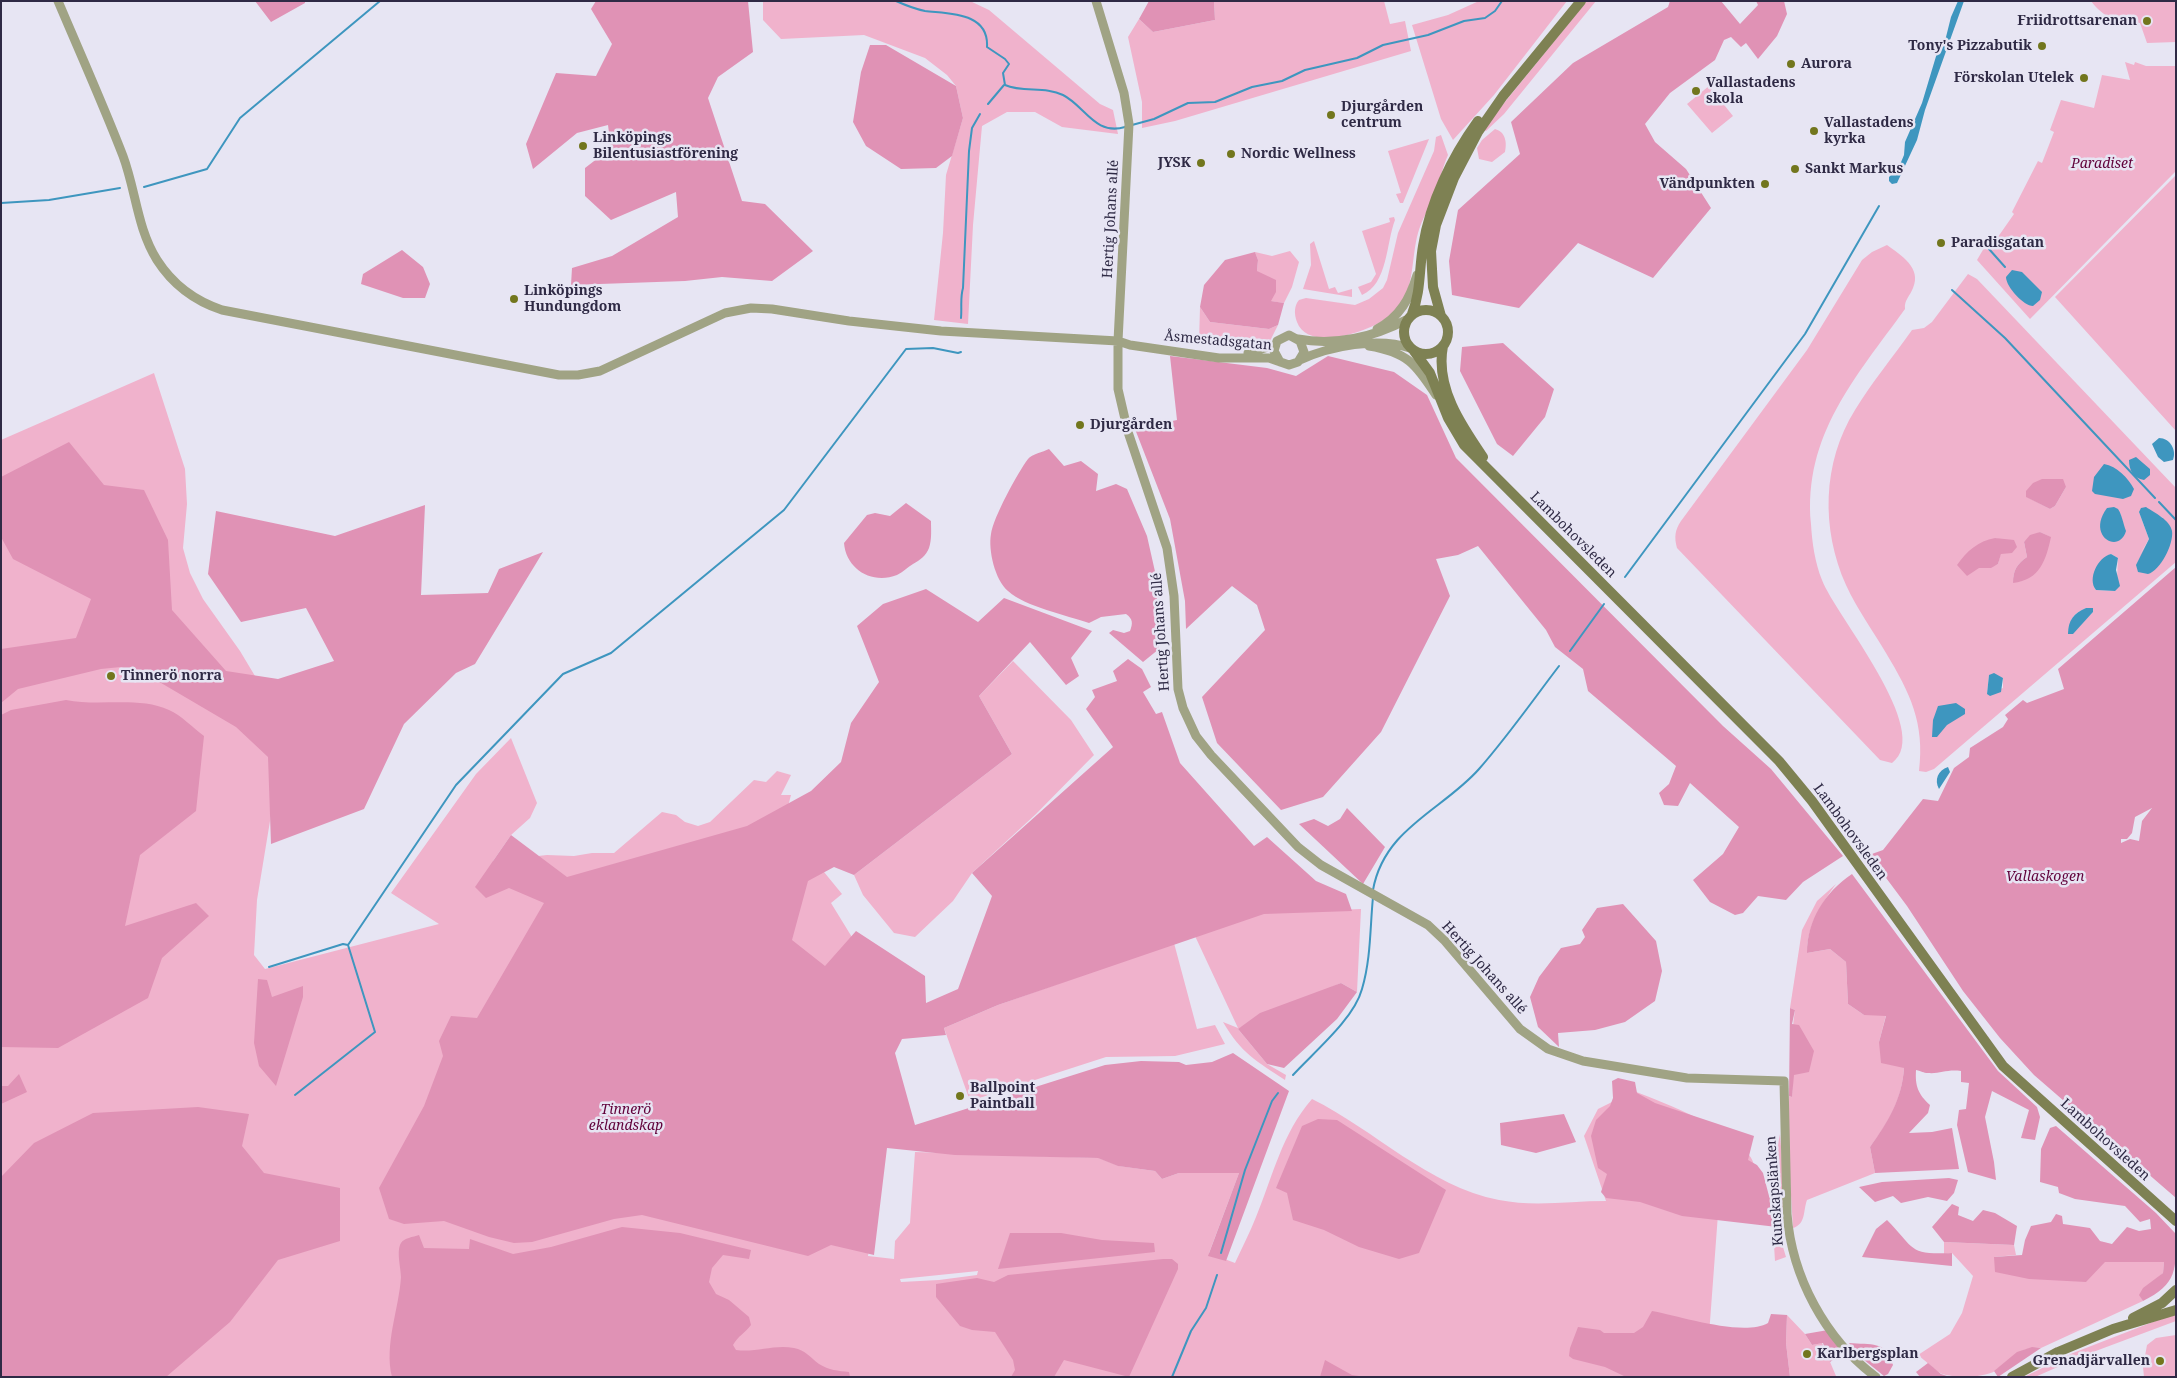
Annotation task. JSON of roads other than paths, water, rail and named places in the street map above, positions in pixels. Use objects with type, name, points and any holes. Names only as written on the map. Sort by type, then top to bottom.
[{"type":"main road","points":[[1503,96],[1480,117],[1452,163],[1426,230],[1420,266],[1419,293],[1403,334],[1412,349],[1429,354],[1443,346],[1448,334],[1448,327],[1441,316],[1430,269],[1436,225],[1447,194],[1468,150],[1503,96],[1580,1]]},
{"type":"main road","points":[[1409,317],[1428,309],[1441,316]]},
{"type":"main road","name":"Lambohovsleden","points":[[1443,346],[1441,370],[1454,407],[1466,433],[1494,475]]},
{"type":"main road","name":"Lambohovsleden","points":[[1412,349],[1430,373],[1441,404],[1464,445],[1779,761],[1845,846],[2003,1066],[2174,1220]]},
{"type":"main road","points":[[2113,1330],[2162,1303],[2176,1290]]},
{"type":"main road","points":[[2012,1377],[2058,1352],[2113,1330],[2176,1310]]},
{"type":"street","points":[[58,1],[132,182],[139,218],[150,247],[177,284],[200,301],[222,310],[539,373],[568,376],[600,371],[725,313],[751,308],[772,309],[849,321],[941,332],[1121,342]]},
{"type":"street","name":"Hertig Johans allé","points":[[1096,1],[1124,93],[1130,135],[1121,342],[1117,376],[1123,416],[1162,533],[1170,565],[1178,689],[1187,718],[1212,755],[1298,847],[1321,865],[1386,901],[1437,933],[1520,1028],[1538,1043],[1559,1054],[1583,1061],[1688,1078],[1784,1081]]},
{"type":"street","points":[[1354,337],[1372,332],[1395,317],[1406,304],[1420,266]]},
{"type":"street","points":[[1409,317],[1377,334],[1315,342],[1284,336],[1275,346],[1275,354],[1280,362],[1289,365],[1320,351],[1382,342],[1412,349]]},
{"type":"street","points":[[1298,339],[1304,349],[1300,360]]},
{"type":"street","name":"Åsmestadsgatan","points":[[1121,342],[1130,340],[1233,353],[1254,352],[1275,346]]},
{"type":"street","name":"Åsmestadsgatan","points":[[1121,342],[1202,356],[1233,359],[1261,357],[1280,362]]},
{"type":"street","points":[[1362,345],[1396,352],[1408,359],[1418,368],[1441,404]]},
{"type":"street","name":"Kunskapslänken","points":[[1784,1081],[1789,1234],[1799,1271],[1810,1295],[1815,1299],[1825,1320],[1850,1354],[1876,1377]]},
{"type":"water","points":[[1958,1],[1964,1],[1925,110],[1917,140],[1897,183],[1892,184],[1889,181],[1889,177],[1899,167],[1904,155],[1905,142],[1922,103],[1937,53],[1945,41],[1951,17]]},
{"type":"water","points":[[2012,270],[2022,272],[2042,292],[2040,300],[2033,306],[2025,303],[2009,286],[2006,277]]},
{"type":"water","points":[[2159,438],[2166,440],[2172,445],[2174,452],[2173,460],[2164,462],[2158,457],[2152,444]]},
{"type":"water","points":[[2136,457],[2150,469],[2150,475],[2144,480],[2134,475],[2131,470],[2129,460]]},
{"type":"water","points":[[2104,464],[2118,470],[2129,481],[2134,489],[2131,496],[2123,499],[2095,494],[2092,491],[2094,477]]},
{"type":"water","points":[[2114,507],[2119,511],[2126,531],[2122,538],[2111,542],[2102,534],[2100,527],[2107,508]]},
{"type":"water","points":[[2146,507],[2165,520],[2172,531],[2171,543],[2165,556],[2157,568],[2148,574],[2138,572],[2136,565],[2149,539],[2139,512],[2141,508]]},
{"type":"water","points":[[2111,554],[2118,558],[2116,570],[2120,586],[2115,591],[2096,590],[2093,580],[2095,569],[2102,559]]},
{"type":"water","points":[[2086,608],[2093,608],[2093,612],[2073,634],[2068,634],[2072,618]]},
{"type":"water","points":[[1994,673],[2003,678],[2001,692],[1990,696],[1987,694],[1989,675]]},
{"type":"water","points":[[1956,703],[1965,709],[1965,714],[1947,725],[1937,737],[1932,737],[1933,720],[1938,706]]},
{"type":"water","points":[[1948,767],[1950,772],[1939,789],[1937,779],[1939,773]]},
{"type":"waterway","points":[[144,187],[207,169],[240,118],[380,1]]},
{"type":"waterway","points":[[896,1],[921,10],[956,14],[975,21],[982,27],[986,36],[987,47],[1005,59],[1009,64],[1003,73],[1005,85],[1019,89],[1056,92],[1071,100],[1098,124],[1115,129],[1125,127]]},
{"type":"waterway","points":[[1132,125],[1154,119],[1188,103],[1215,102],[1252,87],[1282,81],[1305,70],[1357,58],[1383,45],[1428,35],[1464,21],[1485,18],[1495,11],[1502,1]]},
{"type":"waterway","points":[[988,104],[1004,85]]},
{"type":"waterway","points":[[961,318],[969,151],[972,128],[980,114]]},
{"type":"waterway","points":[[1,203],[49,200],[120,188]]},
{"type":"waterway","points":[[1625,577],[1805,334],[1879,206]]},
{"type":"waterway","points":[[1989,249],[2005,267]]},
{"type":"waterway","points":[[1952,290],[2005,338],[2155,498]]},
{"type":"waterway","points":[[295,1095],[375,1032],[348,945],[456,785],[563,674],[611,653],[784,510],[906,349],[933,348],[961,352]]},
{"type":"waterway","points":[[2159,502],[2176,520]]},
{"type":"waterway","points":[[1570,651],[1604,604]]},
{"type":"waterway","points":[[1373,890],[1379,869],[1389,851],[1402,835],[1465,783],[1479,769],[1559,666]]},
{"type":"waterway","points":[[1293,1075],[1342,1023],[1358,1000],[1367,966],[1373,897]]},
{"type":"waterway","points":[[269,967],[343,944],[348,945]]},
{"type":"waterway","points":[[1221,1253],[1245,1170],[1272,1101],[1278,1093]]},
{"type":"waterway","points":[[1172,1377],[1191,1331],[1206,1308],[1217,1275]]},
{"type":"place","name":"Friidrottsarenan","points":[[2147,21]]},
{"type":"place","name":"Tony's Pizzabutik","points":[[2042,46]]},
{"type":"place","name":"Aurora","points":[[1791,64]]},
{"type":"place","name":"Förskolan Utelek","points":[[2084,78]]},
{"type":"place","name":"Vallastadens skola","points":[[1696,91]]},
{"type":"place","name":"Djurgården centrum","points":[[1331,115]]},
{"type":"place","name":"Vallastadens kyrka","points":[[1814,131]]},
{"type":"place","name":"Linköpings Bilentusiastförening","points":[[583,146]]},
{"type":"place","name":"Nordic Wellness","points":[[1231,154]]},
{"type":"place","name":"JYSK","points":[[1201,163]]},
{"type":"place","name":"Sankt Markus","points":[[1795,169]]},
{"type":"place","name":"Vändpunkten","points":[[1765,184]]},
{"type":"place","name":"Paradisgatan","points":[[1941,243]]},
{"type":"place","name":"Linköpings Hundungdom","points":[[514,299]]},
{"type":"place","name":"Djurgården","points":[[1080,425]]},
{"type":"place","name":"Tinnerö norra","points":[[111,676]]},
{"type":"place","name":"Ballpoint Paintball","points":[[960,1096]]},
{"type":"place","name":"Karlbergsplan","points":[[1807,1354]]},
{"type":"place","name":"Grenadjärvallen","points":[[2160,1361]]},
{"type":"park label","name":"Paradiset","points":[[2102,164]]},
{"type":"park label","name":"Vallaskogen","points":[[2045,877]]},
{"type":"park label","name":"Tinnerö eklandskap","points":[[626,1118]]}]
